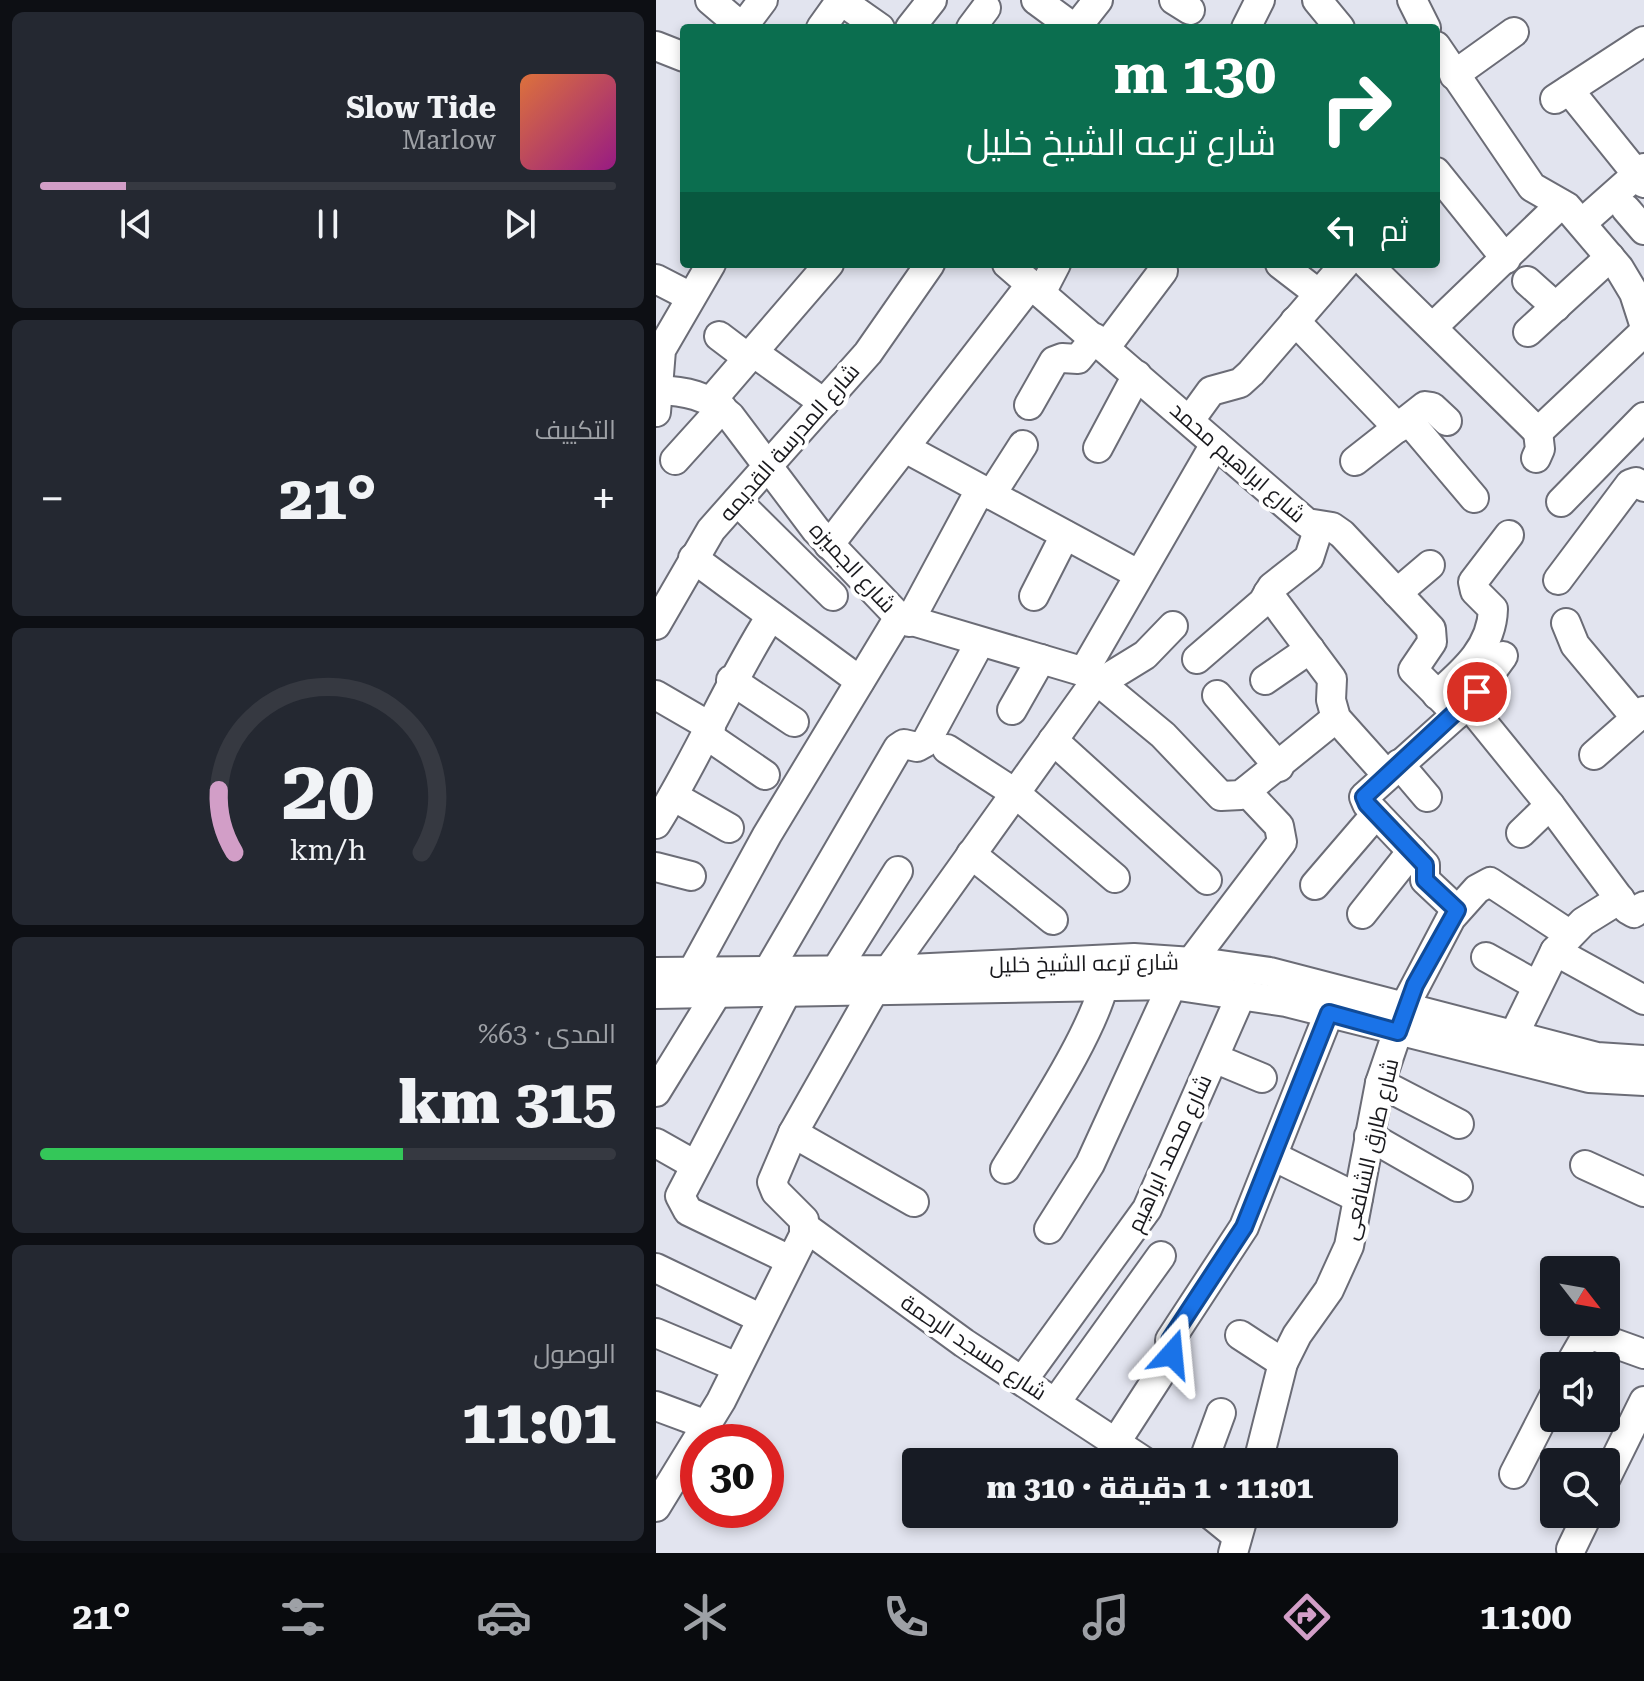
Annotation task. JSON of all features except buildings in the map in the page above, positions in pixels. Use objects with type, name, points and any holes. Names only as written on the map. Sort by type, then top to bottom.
[{"type":"street","points":[[710,0],[737,24]]},
{"type":"street","points":[[745,24],[763,0]]},
{"type":"street","points":[[824,24],[840,0],[874,24]]},
{"type":"street","points":[[913,24],[932,0]]},
{"type":"street","points":[[1036,0],[1069,24]]},
{"type":"street","points":[[1078,24],[1098,0]]},
{"type":"street","points":[[1248,24],[1260,0]]},
{"type":"street","points":[[1317,0],[1337,24]]},
{"type":"street","points":[[1412,0],[1424,24]]},
{"type":"street","points":[[1454,75],[1514,32]]},
{"type":"street","points":[[1528,332],[1610,257],[1628,201],[1562,94],[1644,41]]},
{"type":"street","points":[[656,46],[680,55]]},
{"type":"street","points":[[1440,52],[1532,187],[1561,204],[1628,201]]},
{"type":"street","points":[[1440,177],[1506,259]]},
{"type":"street","points":[[1433,327],[1561,204]]},
{"type":"street","points":[[1610,257],[1634,293],[1644,324]]},
{"type":"street","points":[[709,268],[662,334],[657,397],[683,391],[717,404]]},
{"type":"street","points":[[675,460],[751,355],[826,268]]},
{"type":"street","name":"شارع المدرسة القديمه","points":[[656,625],[693,558],[737,501],[883,334],[927,268]]},
{"type":"street","name":"شارع ابراهيم محمد","points":[[1012,268],[1307,523],[1332,527],[1342,534],[1433,633],[1432,642],[1413,667],[1454,704]]},
{"type":"street","points":[[829,545],[1053,268]]},
{"type":"street","points":[[1285,268],[1319,294]]},
{"type":"street","points":[[1190,420],[1211,391],[1240,383],[1251,373],[1342,268]]},
{"type":"street","points":[[1371,268],[1433,327],[1537,445],[1644,332]]},
{"type":"street","points":[[1029,405],[1054,361],[1078,359],[1100,343],[1163,271]]},
{"type":"street","points":[[656,279],[691,297]]},
{"type":"street","points":[[1527,281],[1556,307]]},
{"type":"street","points":[[1295,321],[1403,424],[1474,498]]},
{"type":"street","points":[[719,336],[824,403]]},
{"type":"street","points":[[1098,448],[1137,375]]},
{"type":"street","name":"شارع الجميزه","points":[[717,404],[829,545],[904,620],[1094,677]]},
{"type":"street","points":[[1355,461],[1427,405],[1447,421]]},
{"type":"street","points":[[1561,502],[1644,417]]},
{"type":"street","points":[[914,1202],[793,1133],[881,981],[1053,740],[1094,677],[1138,574],[1215,444]]},
{"type":"street","points":[[692,972],[754,857],[860,681],[904,620],[986,493],[1023,445]]},
{"type":"street","points":[[905,448],[1138,574]]},
{"type":"street","points":[[1558,580],[1630,484],[1636,482],[1644,487]]},
{"type":"street","points":[[737,501],[833,596]]},
{"type":"street","points":[[1197,659],[1309,558],[1319,527]]},
{"type":"street","points":[[1034,596],[1065,535]]},
{"type":"street","points":[[1454,704],[1470,665],[1485,643],[1493,609],[1475,591],[1473,582],[1509,535]]},
{"type":"street","points":[[693,558],[860,681]]},
{"type":"street","points":[[1397,593],[1430,565]]},
{"type":"street","points":[[1268,593],[1333,682],[1331,700],[1336,718],[1427,797]]},
{"type":"street","points":[[656,824],[709,732],[731,680],[771,616]]},
{"type":"street","points":[[1566,623],[1575,645],[1640,714],[1594,755]]},
{"type":"street","points":[[1094,677],[1145,655],[1173,626]]},
{"type":"street","points":[[790,1260],[688,1211],[680,1196],[777,982],[898,748],[904,744],[917,747],[926,742],[980,642]]},
{"type":"street","points":[[1265,680],[1310,649]]},
{"type":"street","points":[[1503,656],[1364,797],[1426,867],[1425,880],[1457,910],[1480,886],[1490,882],[1562,943],[1644,1000]]},
{"type":"street","points":[[1012,710],[1041,659]]},
{"type":"street","points":[[1094,677],[1163,735],[1221,796],[1234,798],[1246,791],[1336,718]]},
{"type":"street","points":[[731,680],[794,722]]},
{"type":"street","points":[[656,695],[765,775]]},
{"type":"street","points":[[1217,695],[1279,767]]},
{"type":"street","points":[[1454,704],[1550,805],[1632,906],[1562,943],[1536,985],[1507,1047]]},
{"type":"street","points":[[1053,740],[1207,880]]},
{"type":"street","points":[[947,749],[1015,793],[1115,878]]},
{"type":"street","points":[[1191,962],[1282,842],[1279,826],[1246,791]]},
{"type":"street","points":[[673,796],[729,828]]},
{"type":"street","points":[[1521,833],[1550,805]]},
{"type":"street","points":[[1315,885],[1376,814]]},
{"type":"street","points":[[1362,914],[1412,851]]},
{"type":"street","points":[[971,854],[1053,920]]},
{"type":"street","points":[[656,867],[691,876]]},
{"type":"street","points":[[836,970],[898,871]]},
{"type":"street","name":"شارع طارق الشافعى","points":[[1262,1448],[1283,1363],[1340,1268],[1358,1198],[1380,1083],[1402,1021],[1457,910]]},
{"type":"street","points":[[1486,957],[1536,985]]},
{"type":"street","name":"شارع ترعه الشيخ خليل","points":[[656,972],[692,972],[777,982],[881,981],[1107,971],[1191,962],[1270,972],[1402,1021],[1507,1047],[1589,1078],[1644,1081]]},
{"type":"street","name":"شارع ترعه الشيخ خليل","points":[[656,994],[717,993],[836,970],[881,981]]},
{"type":"street","points":[[1005,1169],[1083,1034],[1107,971]]},
{"type":"street","name":"شارع ترعه الشيخ خليل","points":[[1107,971],[1172,985],[1242,993],[1329,1013],[1402,1021]]},
{"type":"street","points":[[1049,1229],[1090,1164],[1172,985]]},
{"type":"street","points":[[656,1092],[717,993]]},
{"type":"street","name":"شارع محمد ابراهيم","points":[[1023,1380],[1147,1209],[1242,993]]},
{"type":"street","points":[[1116,1442],[1171,1357],[1170,1340],[1233,1248],[1329,1013]]},
{"type":"street","name":"شارع ترعه الشيخ خليل","points":[[1507,1047],[1644,1060]]},
{"type":"street","points":[[1214,1058],[1262,1078]]},
{"type":"street","points":[[1380,1083],[1459,1124]]},
{"type":"street","name":"شارع مسجد الرحمة","points":[[793,1133],[772,1182],[776,1192],[799,1214],[805,1227],[964,1343],[1125,1448]]},
{"type":"street","points":[[1369,1136],[1458,1187]]},
{"type":"street","points":[[656,1143],[695,1165]]},
{"type":"street","points":[[1273,1156],[1358,1198]]},
{"type":"street","points":[[1585,1165],[1644,1192]]},
{"type":"street","points":[[708,1424],[805,1227]]},
{"type":"street","points":[[1056,1402],[1161,1256]]},
{"type":"street","points":[[656,1268],[760,1318]]},
{"type":"street","points":[[656,1333],[737,1367]]},
{"type":"street","points":[[1240,1335],[1283,1363]]},
{"type":"street","points":[[1577,1352],[1584,1340],[1594,1336],[1644,1354]]},
{"type":"street","points":[[1620,1450],[1644,1401]]},
{"type":"street","points":[[656,1406],[704,1424]]},
{"type":"street","points":[[1208,1448],[1221,1413]]},
{"type":"street","points":[[1514,1474],[1540,1423]]},
{"type":"street","points":[[661,1492],[680,1464]]},
{"type":"street","points":[[1571,1549],[1581,1528]]},
{"type":"route","points":[[1172,1354],[1168,1346],[1170,1340],[1244,1227],[1329,1013],[1398,1032],[1415,985],[1457,910],[1425,880],[1425,865],[1365,802],[1364,797],[1368,790],[1457,714],[1477,692]]}]
